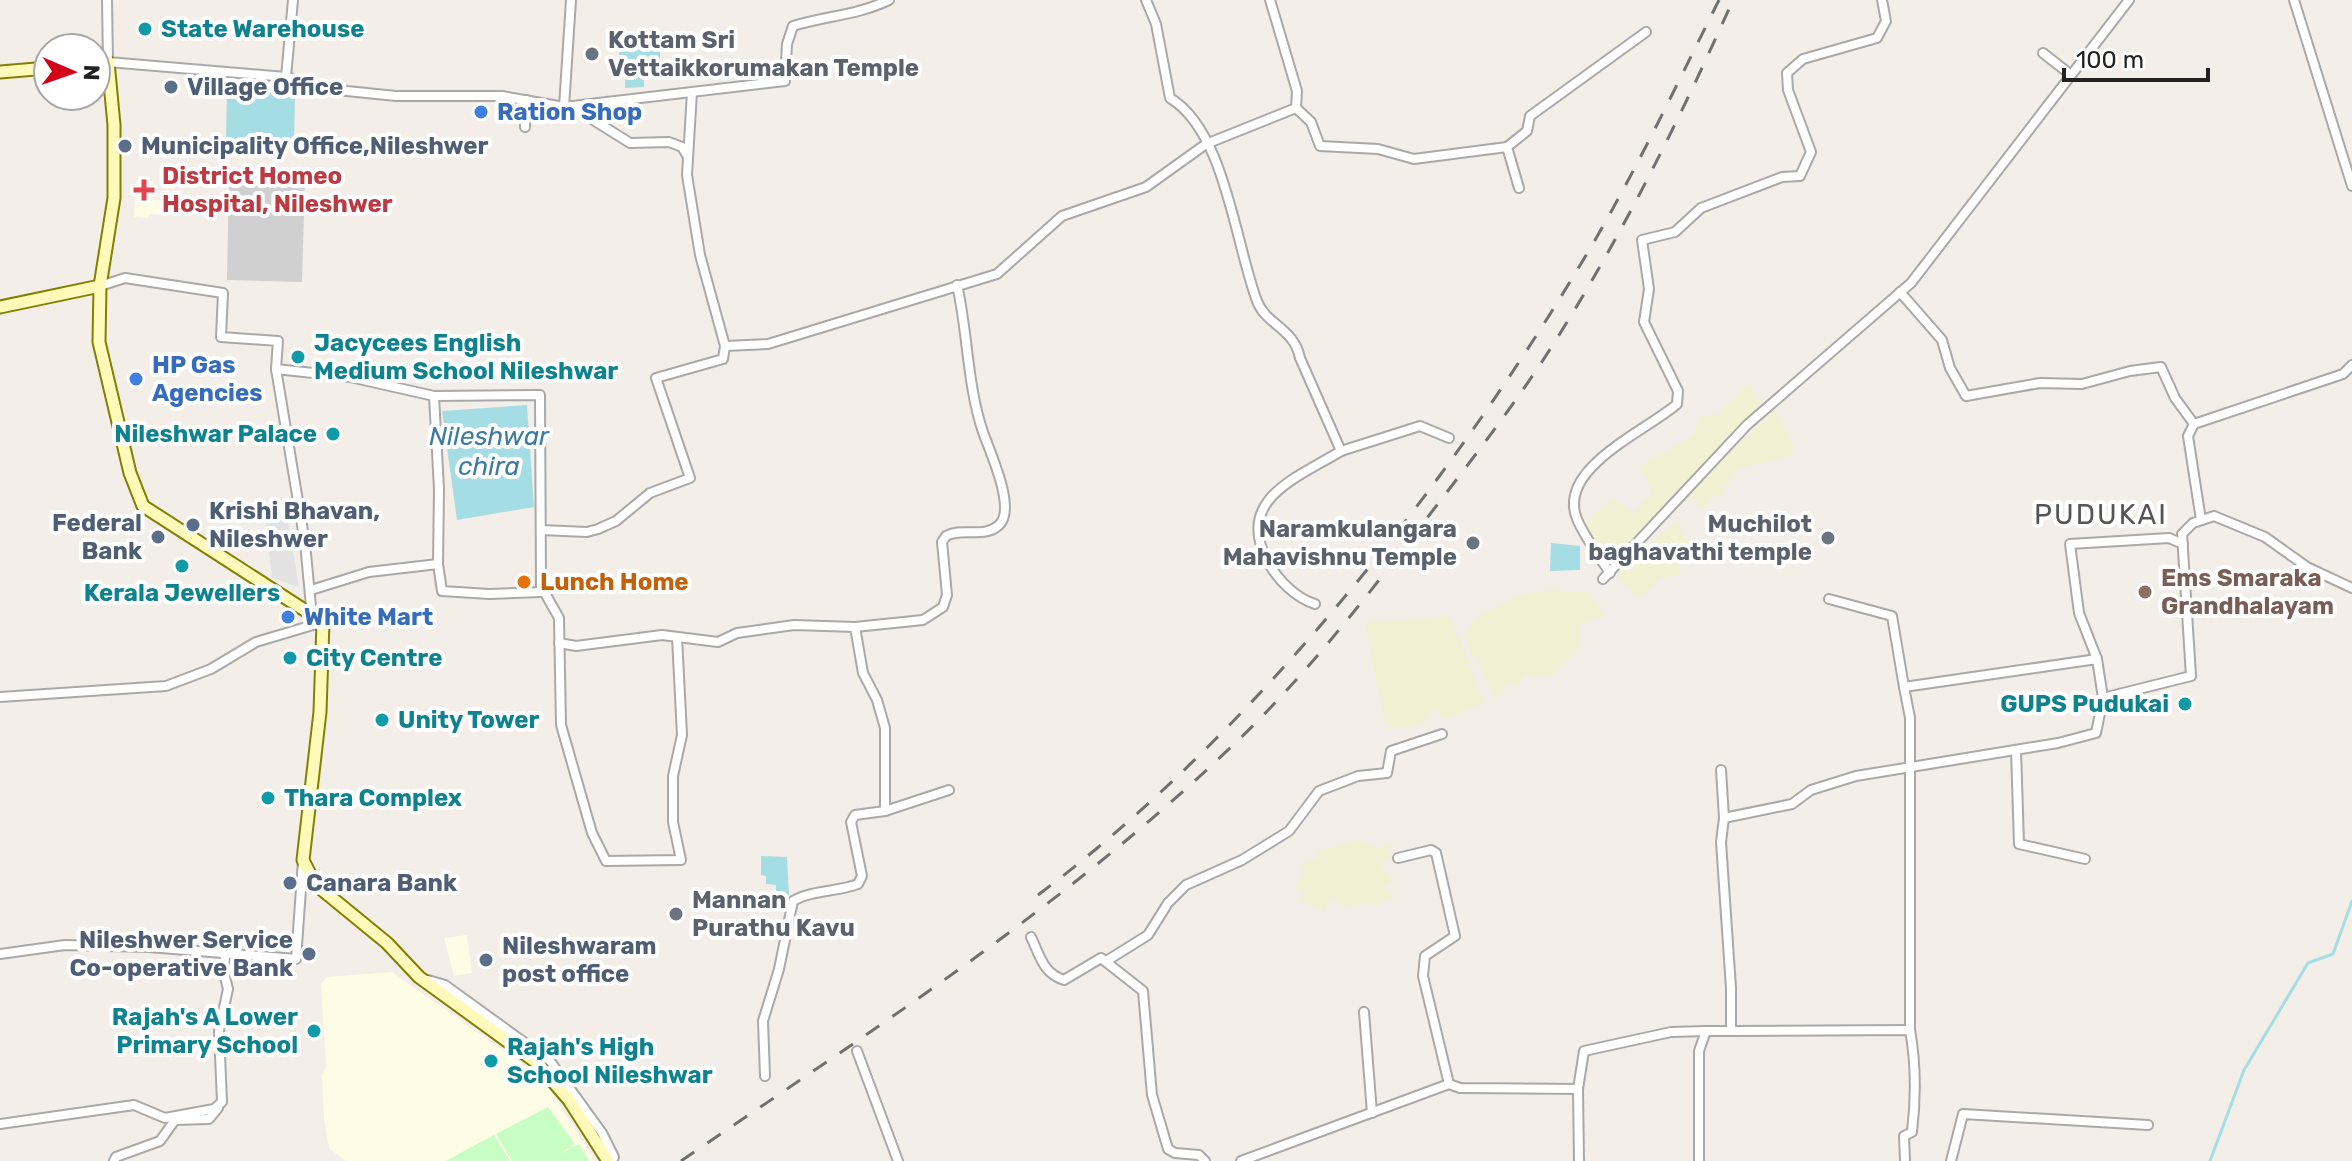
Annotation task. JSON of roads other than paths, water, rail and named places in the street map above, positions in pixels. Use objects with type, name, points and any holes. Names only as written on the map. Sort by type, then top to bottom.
[{"type":"main road","points":[[0,72],[32,69]]},
{"type":"main road","points":[[111,112],[114,198],[100,286],[100,352],[130,473],[143,506],[318,620],[320,712],[303,860],[315,884],[387,943],[419,977],[536,1062],[569,1100],[610,1161]]},
{"type":"main road","points":[[0,307],[100,286]]},
{"type":"street","points":[[104,32],[107,0]]},
{"type":"street","points":[[286,77],[293,0]]},
{"type":"street","points":[[567,106],[571,0]]},
{"type":"street","points":[[112,64],[286,77],[337,90],[396,96],[502,96],[567,106],[785,81],[787,44],[793,26],[821,17],[864,12],[889,0]]},
{"type":"street","points":[[1146,0],[1156,24],[1170,98],[1187,108],[1196,119],[1225,189],[1258,305],[1296,341],[1300,358],[1341,451]]},
{"type":"street","points":[[1270,0],[1297,91],[1296,108]]},
{"type":"street","points":[[1882,0],[1886,21],[1877,38],[1849,47],[1837,46],[1803,59],[1787,73],[1788,90],[1811,152],[1800,176],[1774,180],[1701,208],[1675,232],[1642,240],[1649,289],[1644,322],[1678,391],[1677,404],[1599,457],[1574,502],[1576,517],[1606,576],[1747,425],[1900,292],[2129,0]]},
{"type":"street","points":[[2294,0],[2352,186]]},
{"type":"street","points":[[1296,108],[1311,122],[1320,146],[1378,149],[1414,159],[1507,147],[1527,131],[1530,116],[1646,32]]},
{"type":"street","points":[[2043,53],[2071,75]]},
{"type":"street","points":[[541,530],[587,532],[598,529],[616,521],[650,493],[690,478],[656,378],[723,359],[725,346],[700,255],[687,175],[692,92]]},
{"type":"street","points":[[525,127],[526,100]]},
{"type":"street","points":[[567,106],[630,143],[669,142],[682,147],[688,157]]},
{"type":"street","points":[[725,346],[768,344],[997,274],[1062,216],[1155,182],[1206,144],[1296,108]]},
{"type":"street","points":[[1507,147],[1519,188]]},
{"type":"street","points":[[0,697],[166,686],[211,669],[256,642],[318,620],[276,369],[278,341],[221,337],[223,293],[125,278],[100,286]]},
{"type":"street","points":[[559,643],[576,646],[650,636],[718,642],[737,633],[794,625],[855,627],[923,620],[943,607],[947,595],[942,542],[946,536],[992,529],[1001,524],[1005,514],[996,461],[977,413],[967,331],[957,285]]},
{"type":"street","points":[[1900,292],[1942,340],[1950,368],[1966,396],[2040,383],[2082,384],[2130,371],[2161,367],[2175,398],[2194,424]]},
{"type":"street","points":[[2201,520],[2188,436],[2194,424],[2343,374],[2352,365]]},
{"type":"street","points":[[276,369],[350,377],[434,396],[540,395],[541,592],[489,594],[442,591],[438,564],[439,489],[434,396]]},
{"type":"street","points":[[1315,604],[1304,601],[1276,577],[1255,530],[1260,509],[1272,497],[1341,451],[1420,426],[1449,438]]},
{"type":"street","points":[[2103,698],[2191,676],[2182,534],[2201,520],[2214,516],[2265,537],[2307,567],[2352,588]]},
{"type":"street","points":[[1724,818],[1792,804],[1811,790],[1907,766],[2016,750],[2096,733],[2102,718],[2103,698],[2097,659],[2079,613],[2070,544],[2169,538],[2183,544]]},
{"type":"street","points":[[311,590],[369,572],[438,564]]},
{"type":"street","points":[[541,586],[559,618],[561,725],[592,833],[606,861],[681,860],[673,822],[673,776],[682,735],[677,637]]},
{"type":"street","points":[[1829,599],[1892,616],[1910,718],[1907,766],[1914,1115],[1912,1132],[1904,1136],[1905,1161]]},
{"type":"street","points":[[855,627],[863,673],[877,700],[885,728],[885,811]]},
{"type":"street","points":[[1904,687],[2097,659]]},
{"type":"street","points":[[1108,960],[1148,935],[1168,903],[1186,885],[1242,860],[1289,831],[1319,791],[1358,776],[1387,773],[1391,751],[1442,734]]},
{"type":"street","points":[[2016,750],[2019,844],[2085,859]]},
{"type":"street","points":[[1721,770],[1724,818],[1721,842],[1731,1031]]},
{"type":"street","points":[[765,1076],[763,1021],[779,969],[793,901],[802,896],[836,892],[858,884],[862,876],[851,822],[855,815],[885,811],[949,790]]},
{"type":"street","points":[[1398,858],[1431,850],[1436,853],[1451,917],[1455,936],[1425,956],[1423,976],[1449,1084]]},
{"type":"street","points":[[0,954],[65,945],[296,959],[303,860]]},
{"type":"street","points":[[1031,937],[1044,969],[1064,980],[1101,958],[1108,960],[1143,991],[1147,1002],[1152,1095],[1168,1149],[1175,1153],[1199,1155],[1205,1161]]},
{"type":"street","points":[[114,1161],[116,1157],[160,1141],[175,1120],[209,1119],[220,1104],[219,1031],[228,989],[224,973],[225,954]]},
{"type":"street","points":[[419,977],[445,985],[550,1061],[602,1133],[614,1157],[610,1161]]},
{"type":"street","points":[[1364,1012],[1372,1113]]},
{"type":"street","points":[[1579,1161],[1578,1089],[1584,1051],[1671,1032],[1910,1030]]},
{"type":"street","points":[[1699,1161],[1699,1051],[1706,1031]]},
{"type":"street","points":[[857,1051],[898,1161]]},
{"type":"street","points":[[1241,1161],[1449,1084],[1460,1088],[1578,1089]]},
{"type":"street","points":[[0,1124],[134,1105],[165,1118],[214,1109],[220,1104]]},
{"type":"street","points":[[1951,1161],[1963,1114],[2148,1125]]},
{"type":"water","points":[[625,42],[648,42],[649,48],[660,51],[660,70],[649,70],[649,76],[644,76],[644,87],[625,88],[625,78],[619,78],[619,48],[625,48]]},
{"type":"water","points":[[256,86],[277,87],[277,96],[295,96],[294,144],[226,143],[227,92],[255,93]]},
{"type":"water","name":"Nileshwar chira","points":[[527,405],[534,507],[457,520],[442,411]]},
{"type":"water","points":[[1551,543],[1580,546],[1580,570],[1550,571]]},
{"type":"water","points":[[761,856],[787,857],[789,895],[776,894],[776,885],[766,884],[766,876],[761,875]]},
{"type":"waterway","points":[[2210,1161],[2244,1070],[2308,963],[2333,954],[2352,901]]},
{"type":"railway","points":[[1038,895],[1118,830],[1196,759],[1271,681],[1343,599],[1411,514],[1475,427],[1588,252],[1719,0]]},
{"type":"railway","points":[[681,1161],[894,1015],[1034,914],[1167,805],[1280,697],[1327,645],[1393,563],[1547,354],[1647,180],[1733,0]]},
{"type":"place","name":"State Warehouse","points":[[145,29]]},
{"type":"place","name":"Kottam Sri Vettaikkorumakan Temple","points":[[592,54]]},
{"type":"place","name":"Village Office","points":[[171,87]]},
{"type":"place","name":"Ration Shop","points":[[481,112]]},
{"type":"place","name":"Municipality Office,Nileshwer","points":[[125,146]]},
{"type":"place","name":"District Homeo Hospital, Nileshwer","points":[[144,190]]},
{"type":"place","name":"Jacycees English Medium School Nileshwar","points":[[298,357]]},
{"type":"place","name":"HP Gas Agencies","points":[[136,379]]},
{"type":"place","name":"Nileshwar Palace","points":[[333,434]]},
{"type":"place","name":"Krishi Bhavan, Nileshwer","points":[[193,525]]},
{"type":"place","name":"Federal Bank","points":[[158,537]]},
{"type":"place","name":"Muchilot baghavathi temple","points":[[1828,538]]},
{"type":"place","name":"Naramkulangara Mahavishnu Temple","points":[[1473,543]]},
{"type":"place","name":"Kerala Jewellers","points":[[182,566]]},
{"type":"place","name":"Lunch Home","points":[[524,582]]},
{"type":"place","name":"Ems Smaraka Grandhalayam","points":[[2145,592]]},
{"type":"place","name":"White Mart","points":[[288,617]]},
{"type":"place","name":"City Centre","points":[[290,658]]},
{"type":"place","name":"GUPS Pudukai","points":[[2185,704]]},
{"type":"place","name":"Unity Tower","points":[[382,720]]},
{"type":"place","name":"Thara Complex","points":[[268,798]]},
{"type":"place","name":"Canara Bank","points":[[290,883]]},
{"type":"place","name":"Mannan Purathu Kavu","points":[[676,914]]},
{"type":"place","name":"Nileshwer Service Co-operative Bank","points":[[309,954]]},
{"type":"place","name":"Nileshwaram post office","points":[[486,960]]},
{"type":"place","name":"Rajah's A Lower Primary School","points":[[314,1031]]},
{"type":"place","name":"Rajah's High School Nileshwar","points":[[491,1061]]},
{"type":"district","name":"PUDUKAI","points":[[2101,514]]}]
